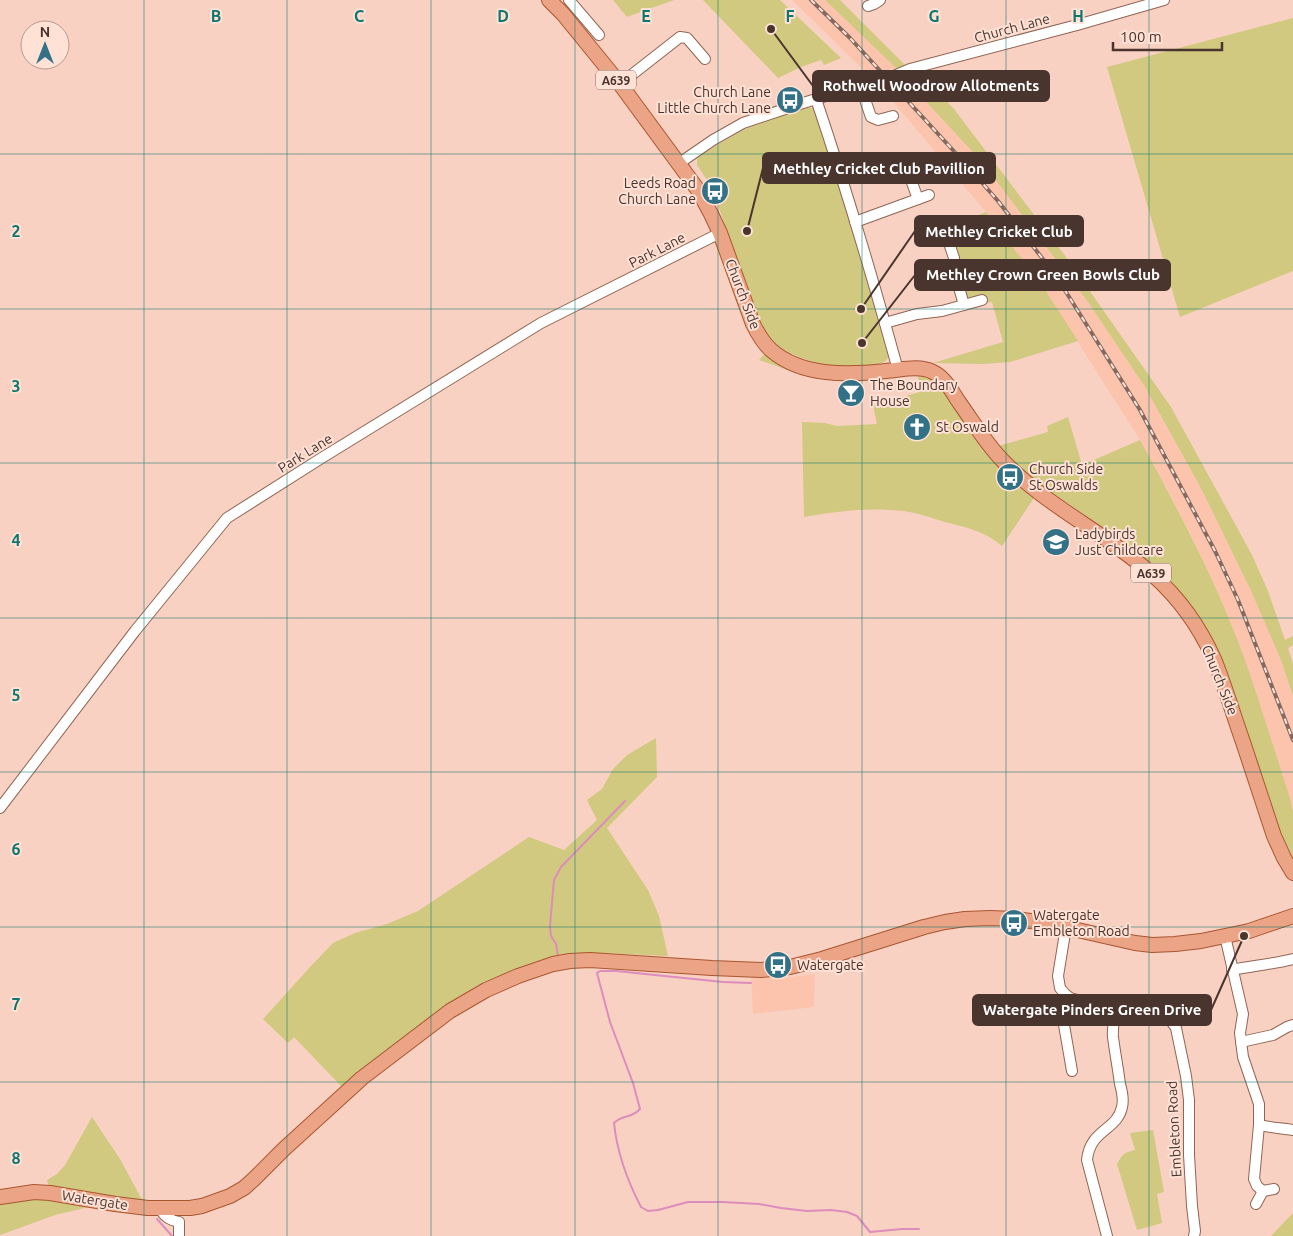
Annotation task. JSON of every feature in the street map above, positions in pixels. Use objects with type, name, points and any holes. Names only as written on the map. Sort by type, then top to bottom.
[{"type":"main road","name":"A639","points":[[549,0],[620,84],[678,164]]},
{"type":"main road","name":"Church Side","points":[[678,164],[698,190],[711,214],[720,233],[753,324],[759,336],[772,351],[800,366],[814,370],[862,373],[922,368],[938,375],[947,384],[983,437],[1004,462],[1036,491],[1116,546],[1153,575],[1176,599],[1197,628],[1214,658],[1274,836],[1293,873]]},
{"type":"main road","name":"Watergate","points":[[0,1197],[34,1192],[148,1208],[190,1208],[202,1206],[230,1196],[244,1188],[254,1179],[341,1095],[450,1011],[486,990],[518,976],[561,963],[590,960],[761,970],[790,967],[924,927],[952,921],[990,918],[1037,922],[1135,943],[1188,943],[1249,931],[1293,916]]},
{"type":"street","points":[[569,0],[599,35]]},
{"type":"street","points":[[868,6],[880,0]]},
{"type":"street","name":"Church Lane","points":[[896,76],[910,69],[1164,0]]},
{"type":"street","points":[[571,24],[581,14]]},
{"type":"street","points":[[620,84],[680,37],[687,38],[705,59]]},
{"type":"street","points":[[678,164],[713,140],[743,123],[884,78]]},
{"type":"street","points":[[860,85],[871,117],[878,120],[893,116]]},
{"type":"street","points":[[816,99],[855,222],[898,370]]},
{"type":"street","points":[[911,180],[918,199]]},
{"type":"street","points":[[855,222],[929,195]]},
{"type":"street","name":"Park Lane","points":[[0,808],[135,631],[227,518],[541,323],[720,233]]},
{"type":"street","points":[[948,240],[954,258],[956,277],[964,305]]},
{"type":"street","points":[[885,323],[982,300]]},
{"type":"street","points":[[1066,928],[1058,976],[1060,988],[1070,998],[1064,1014],[1064,1024],[1072,1071]]},
{"type":"street","points":[[1225,936],[1243,1014],[1240,1033],[1243,1056],[1259,1104],[1254,1179],[1262,1191]]},
{"type":"street","points":[[1232,970],[1293,959]]},
{"type":"street","name":"Embleton Road","points":[[1070,998],[1089,1003],[1156,1012],[1170,1018],[1176,1028],[1189,1100],[1189,1155],[1194,1236]]},
{"type":"street","points":[[1107,1236],[1087,1160],[1092,1142],[1117,1119],[1122,1108],[1113,1034],[1116,1006]]},
{"type":"street","points":[[1241,1042],[1273,1035],[1293,1025]]},
{"type":"street","points":[[1259,1125],[1293,1130]]},
{"type":"street","points":[[1262,1191],[1274,1189]]},
{"type":"street","points":[[1256,1204],[1262,1191]]},
{"type":"street","points":[[160,1208],[167,1218],[180,1222]]},
{"type":"street","points":[[179,1236],[180,1222],[187,1216],[190,1208]]},
{"type":"shaded area","points":[[613,0],[674,0],[627,17]]},
{"type":"shaded area","points":[[703,0],[780,0],[841,58],[824,65],[821,60],[778,78]]},
{"type":"shaded area","points":[[792,0],[825,0],[897,69],[889,69],[901,81],[905,79],[982,162],[1088,302],[1145,387],[1203,492],[1252,593],[1281,660],[1293,696],[1293,811],[1290,798],[1197,547],[1140,440],[1029,265],[1017,253],[986,212],[880,86],[890,84],[878,72],[871,77]]},
{"type":"shaded area","points":[[825,0],[840,0],[906,66],[897,69]]},
{"type":"shaded area","points":[[1293,18],[1293,271],[1180,317],[1107,67]]},
{"type":"shaded area","points":[[922,75],[954,109],[1066,257],[1171,407],[1252,555],[1268,591],[1285,640],[1293,636],[1293,645],[1288,648],[1293,664],[1293,696],[1281,660],[1252,593],[1203,492],[1145,387],[1088,302],[982,162],[905,79]]},
{"type":"shaded area","points":[[807,108],[813,108],[816,112],[889,356],[881,363],[874,365],[851,367],[815,362],[783,349],[771,338],[757,316],[718,205],[709,183],[697,165],[697,159],[700,155],[743,130]]},
{"type":"shaded area","points":[[986,212],[1017,253],[1029,265],[1078,341],[1010,362],[983,364],[933,363],[1003,342],[992,302],[986,303],[984,296],[967,299],[950,235],[944,234],[942,240],[935,242],[933,233]]},
{"type":"shaded area","points":[[765,354],[806,374],[805,376],[759,360]]},
{"type":"shaded area","points":[[918,376],[930,378],[940,385],[973,437],[1011,478],[1034,498],[1002,546],[989,537],[975,531],[904,511],[854,510],[804,517],[802,422],[825,423],[837,426],[877,424],[873,405],[920,392]]},
{"type":"shaded area","points":[[1068,417],[1082,465],[1140,440],[1183,521],[1210,575],[1234,631],[1290,798],[1293,811],[1293,861],[1281,836],[1220,656],[1205,626],[1189,603],[1171,581],[1154,565],[1122,540],[1036,482],[1007,457],[998,446],[1048,432],[1047,426]]},
{"type":"shaded area","points":[[656,738],[657,777],[607,828],[648,890],[659,916],[668,956],[578,953],[561,954],[535,962],[499,977],[455,1000],[418,1026],[343,1088],[294,1037],[288,1043],[263,1019],[333,943],[355,933],[387,924],[418,911],[529,837],[564,850],[597,820],[587,800],[602,789],[613,769],[627,755]]},
{"type":"shaded area","points":[[815,974],[814,1007],[753,1014],[751,976],[773,975],[774,979]]},
{"type":"shaded area","points":[[92,1117],[120,1159],[141,1198],[150,1203],[49,1188],[47,1180],[57,1174],[65,1165]]},
{"type":"shaded area","points":[[1153,1130],[1164,1192],[1157,1194],[1162,1223],[1137,1230],[1117,1164],[1124,1154],[1135,1150],[1130,1133]]},
{"type":"shaded area","points":[[33,1197],[89,1204],[89,1207],[55,1215],[0,1235],[0,1201]]},
{"type":"shaded area","points":[[1293,1213],[1293,1236],[1271,1236]]},
{"type":"waterway","points":[[558,956],[556,944],[551,936],[550,926],[554,880],[561,867],[625,801]]},
{"type":"waterway","points":[[751,983],[616,971],[600,971],[597,973],[610,1022],[633,1083],[640,1109],[614,1123],[624,1166],[641,1207],[648,1211],[688,1202],[759,1204],[807,1211],[831,1210],[847,1212],[857,1216],[870,1232],[919,1229]]},
{"type":"waterway","points":[[157,1219],[172,1236]]},
{"type":"railway","points":[[811,0],[850,38],[962,160],[998,201],[1056,276],[1140,410],[1215,551],[1238,600],[1293,740]]},
{"type":"place","name":"Rothwell Woodrow Allotments","points":[[771,29]]},
{"type":"place","name":"Church Lane Little Church Lane","points":[[790,100]]},
{"type":"place","name":"Leeds Road Church Lane","points":[[715,191]]},
{"type":"place","name":"Methley Cricket Club Pavillion","points":[[747,231]]},
{"type":"place","name":"Methley Cricket Club","points":[[861,309]]},
{"type":"place","name":"Methley Crown Green Bowls Club","points":[[862,343]]},
{"type":"place","name":"The Boundary House","points":[[851,393]]},
{"type":"place","name":"St Oswald","points":[[917,427]]},
{"type":"place","name":"Church Side St Oswalds","points":[[1010,477]]},
{"type":"place","name":"Ladybirds Just Childcare","points":[[1056,542]]},
{"type":"place","name":"Watergate Embleton Road","points":[[1014,923]]},
{"type":"place","name":"Watergate Pinders Green Drive","points":[[1244,936]]},
{"type":"place","name":"Watergate","points":[[778,965]]}]
